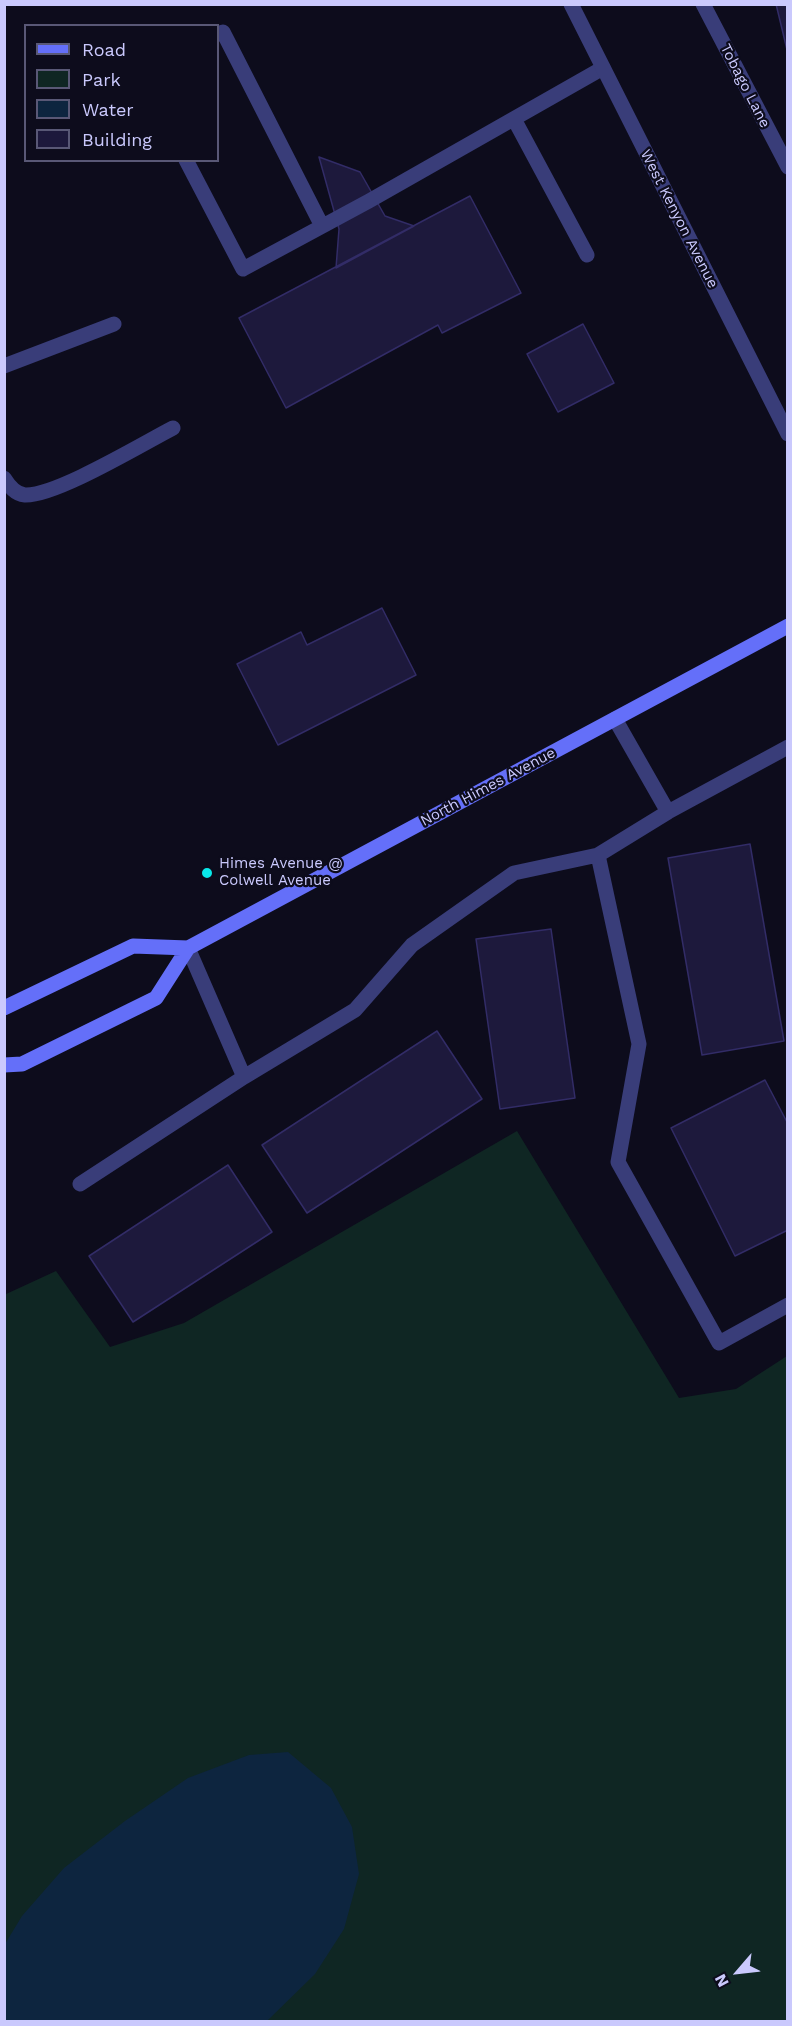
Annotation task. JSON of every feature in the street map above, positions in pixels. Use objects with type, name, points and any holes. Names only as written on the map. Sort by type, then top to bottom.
[{"type":"street","name":"West Kenyon Avenue","points":[[571,4],[788,434]]},
{"type":"street","name":"Tobago Lane","points":[[703,4],[788,167]]},
{"type":"street","points":[[219,34],[223,32],[322,226]]},
{"type":"street","points":[[187,162],[243,269],[603,68]]},
{"type":"street","points":[[514,119],[587,255]]},
{"type":"street","points":[[4,366],[114,324]]},
{"type":"street","points":[[4,478],[10,489],[24,495],[51,491],[173,428]]},
{"type":"street","name":"North Himes Avenue","points":[[4,1065],[22,1064],[156,998],[188,948],[788,626]]},
{"type":"street","points":[[615,719],[668,812]]},
{"type":"street","points":[[80,1184],[244,1077],[355,1010],[412,945],[514,873],[598,855],[668,812],[788,747]]},
{"type":"street","points":[[598,855],[639,1044],[618,1162],[719,1343],[788,1305]]},
{"type":"street","points":[[4,1008],[133,946],[188,948],[244,1077]]},
{"type":"green space","points":[[517,1131],[679,1398],[736,1389],[787,1356],[787,2021],[5,2021],[4,1295],[56,1271],[110,1347],[184,1323]]},
{"type":"water","points":[[288,1752],[331,1788],[352,1827],[359,1874],[344,1929],[315,1974],[268,2020],[5,2021],[5,1944],[22,1916],[64,1868],[125,1821],[188,1778],[249,1755]]},
{"type":"building","points":[[776,4],[788,4],[788,54]]},
{"type":"building","points":[[319,157],[360,172],[385,216],[414,226],[336,268],[339,229]]},
{"type":"building","points":[[470,196],[521,293],[442,333],[438,325],[286,408],[239,318]]},
{"type":"building","points":[[583,324],[614,383],[558,412],[527,354]]},
{"type":"building","points":[[382,608],[416,675],[278,745],[237,664],[301,632],[307,645]]},
{"type":"building","points":[[750,844],[784,1041],[702,1055],[668,858]]},
{"type":"building","points":[[551,929],[575,1098],[500,1109],[476,939]]},
{"type":"building","points":[[437,1031],[482,1099],[307,1213],[262,1145]]},
{"type":"building","points":[[765,1080],[788,1124],[788,1230],[735,1256],[671,1128]]},
{"type":"building","points":[[228,1165],[272,1232],[133,1322],[89,1256]]},
{"type":"place","name":"Himes Avenue @ Colwell Avenue","points":[[207,873]]}]
